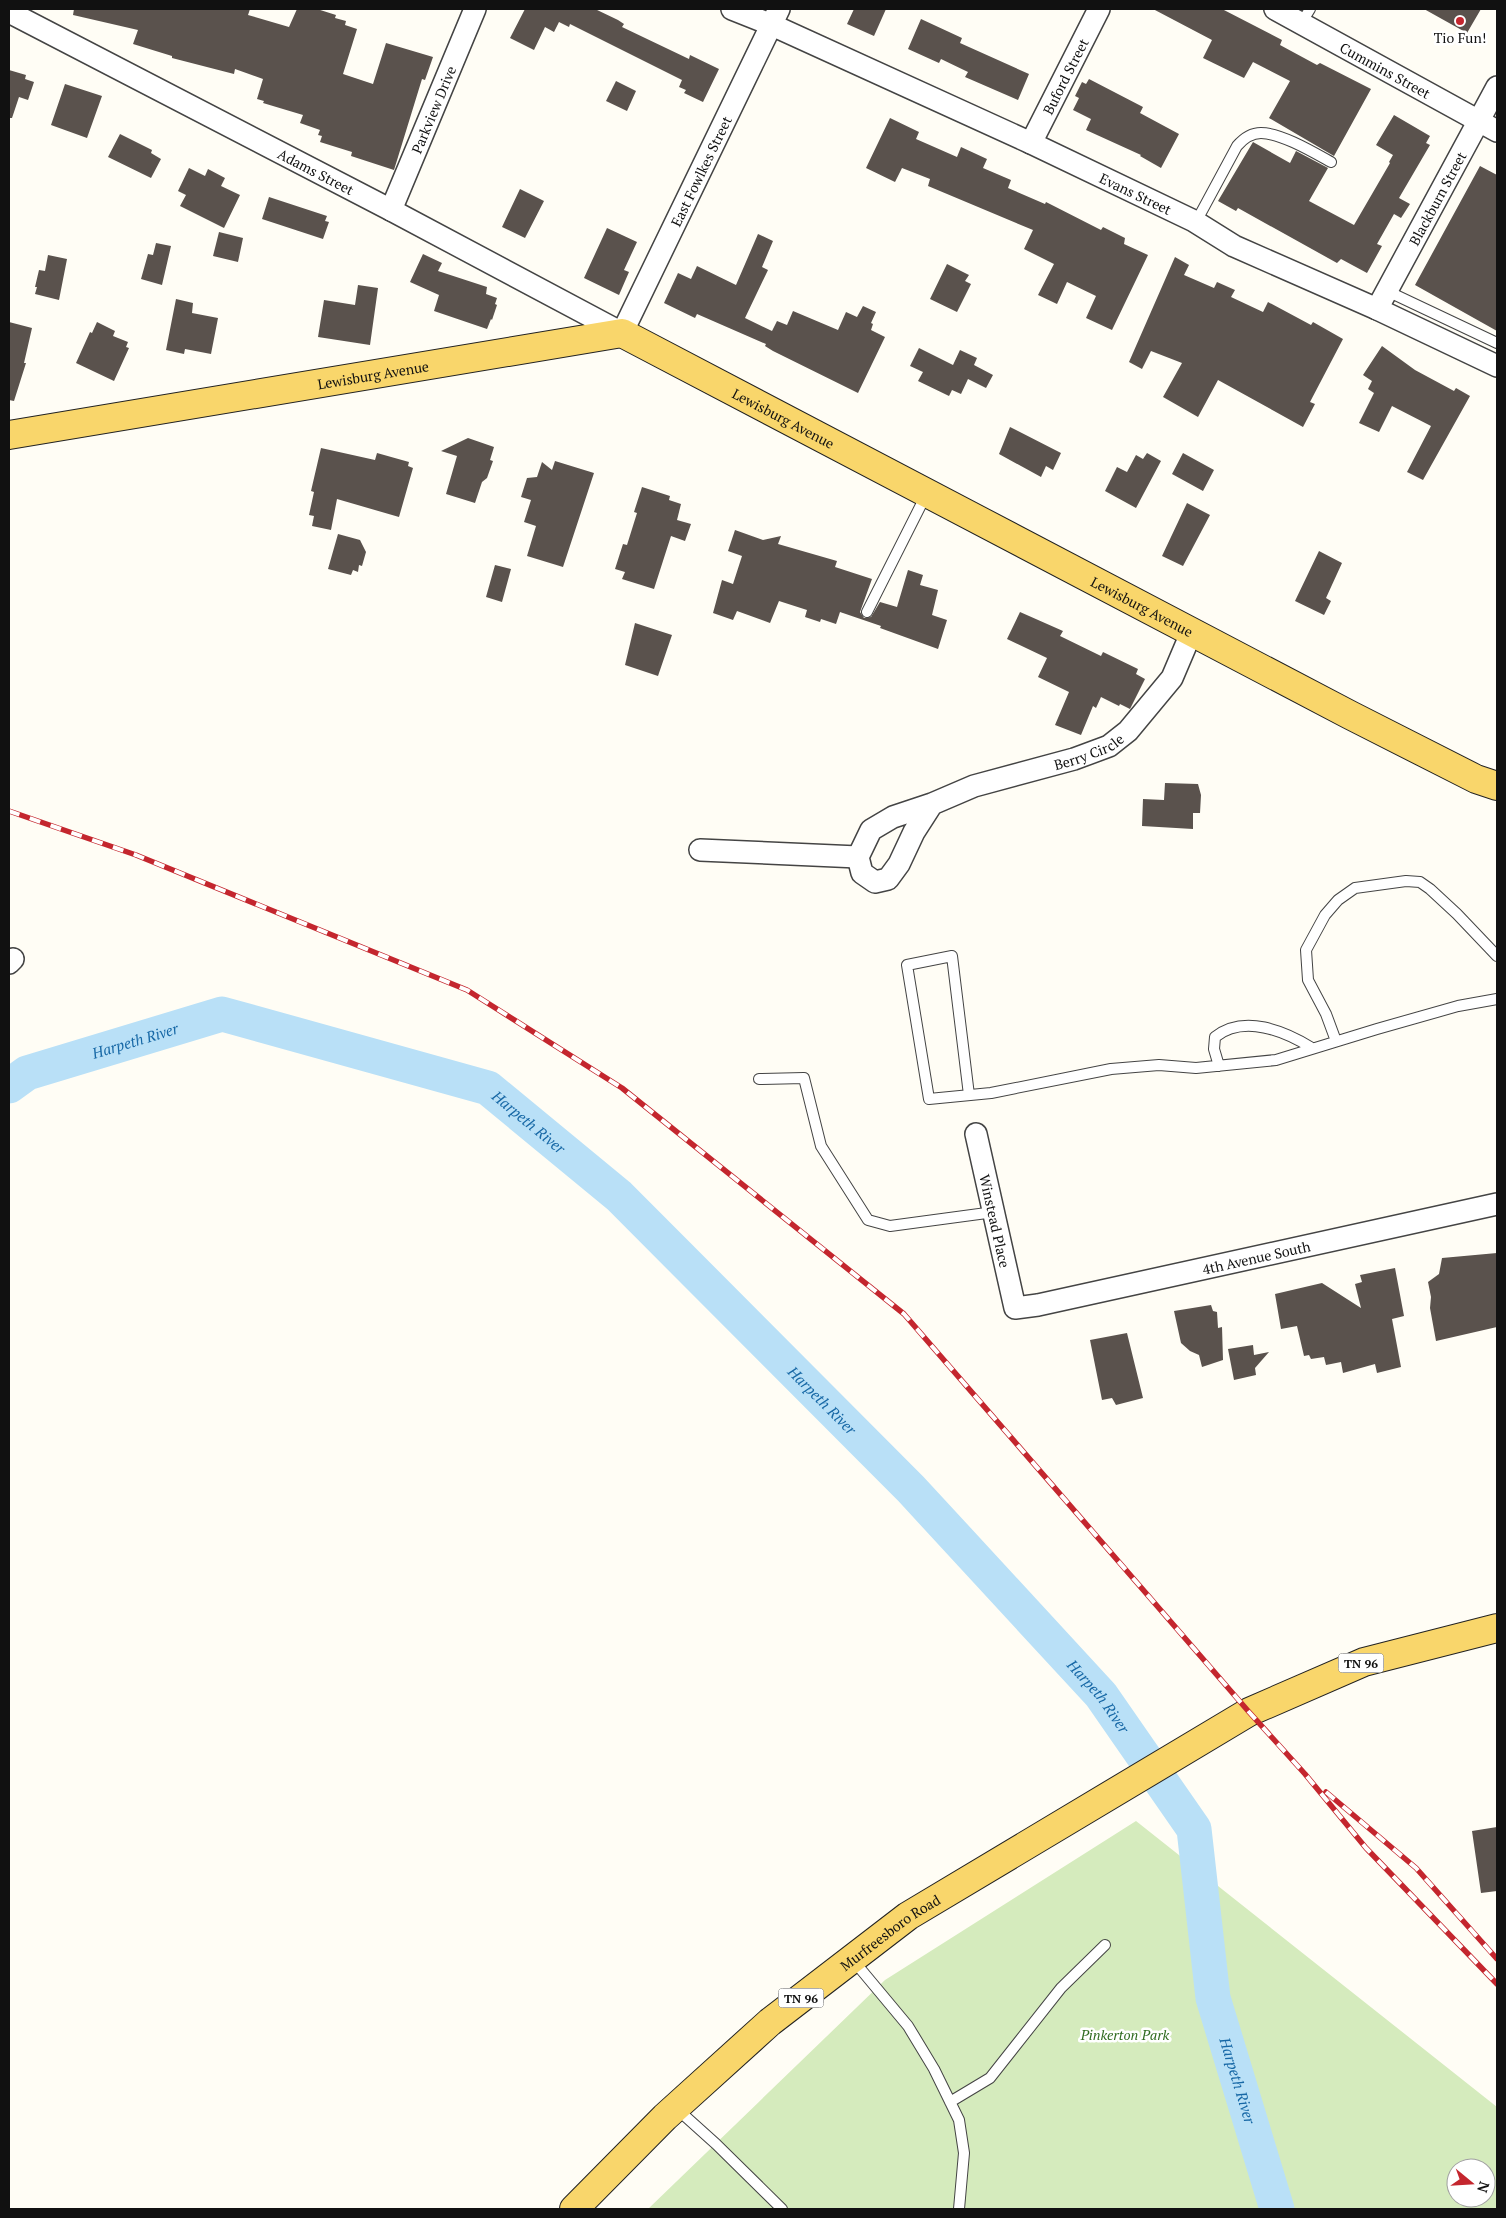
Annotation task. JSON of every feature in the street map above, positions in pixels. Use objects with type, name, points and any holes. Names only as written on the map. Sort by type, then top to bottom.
[{"type":"main road","name":"Lewisburg Avenue","points":[[9,435],[622,333],[1392,737],[1476,780],[1497,786]]},
{"type":"main road","name":"Murfreesboro Road","points":[[574,2209],[675,2108],[770,2022],[908,1916],[1242,1716],[1364,1662],[1497,1628]]},
{"type":"street","name":"Parkview Drive","points":[[391,210],[475,9]]},
{"type":"street","points":[[732,9],[775,17]]},
{"type":"street","name":"Buford Street","points":[[1032,143],[1100,9]]},
{"type":"street","name":"Cummins Street","points":[[1275,9],[1306,16],[1497,131]]},
{"type":"street","name":"Adams Street","points":[[9,12],[391,210],[622,333]]},
{"type":"street","name":"Evans Street","points":[[775,17],[1196,222],[1234,246],[1382,300],[1497,366]]},
{"type":"street","name":"East Fowlkes Street","points":[[622,333],[775,17]]},
{"type":"street","name":"Blackburn Street","points":[[1382,300],[1497,87]]},
{"type":"street","name":"Berry Circle","points":[[858,857],[871,830],[893,817],[932,804],[974,786],[1074,760],[1109,746],[1128,731],[1172,678],[1192,631]]},
{"type":"street","points":[[700,850],[858,857],[862,872],[875,882],[888,879],[899,864],[914,832],[932,804]]},
{"type":"street","name":"Winstead Place","points":[[976,1134],[1015,1308]]},
{"type":"street","name":"4th Avenue South","points":[[1015,1308],[1497,1204]]},
{"type":"lane","points":[[1196,222],[1237,146],[1244,138],[1259,133],[1273,135],[1311,151],[1330,162]]},
{"type":"lane","points":[[1382,300],[1497,344]]},
{"type":"lane","points":[[867,612],[927,492]]},
{"type":"lane","points":[[1336,1041],[1326,1014],[1308,980],[1306,950],[1325,915],[1338,900],[1355,888],[1406,881],[1420,882],[1457,914],[1497,956]]},
{"type":"lane","points":[[969,1095],[952,956],[907,965],[928,1100],[990,1093],[1111,1069],[1159,1065],[1196,1068],[1276,1060],[1458,1006],[1497,999]]},
{"type":"lane","points":[[1219,1066],[1214,1049],[1215,1037],[1223,1030],[1250,1026],[1272,1028],[1292,1036],[1312,1048]]},
{"type":"lane","points":[[758,1078],[804,1078],[821,1146],[868,1220],[890,1226],[994,1212]]},
{"type":"lane","points":[[950,2102],[990,2078],[1061,1988],[1104,1945]]},
{"type":"lane","points":[[852,1959],[908,2026],[934,2069],[959,2120],[964,2153],[959,2209]]},
{"type":"lane","points":[[675,2108],[716,2144],[782,2209]]},
{"type":"green space","name":"Pinkerton Park","points":[[1136,1821],[1497,2107],[1497,2209],[648,2209],[885,1980]]},
{"type":"building","points":[[74,9],[250,9],[248,15],[289,27],[297,9],[317,9],[336,15],[335,18],[346,21],[345,25],[357,29],[343,74],[373,84],[386,43],[433,57],[425,80],[422,79],[394,170],[351,156],[352,152],[320,142],[322,136],[318,135],[320,130],[300,123],[303,115],[263,103],[264,101],[257,99],[263,79],[235,69],[234,74],[172,58],[172,56],[133,44],[138,30],[73,15]]},
{"type":"building","points":[[525,9],[595,9],[624,24],[622,27],[689,59],[690,55],[719,69],[703,102],[684,93],[686,90],[679,87],[682,80],[570,24],[569,27],[559,22],[554,32],[545,27],[534,50],[510,38]]},
{"type":"building","points":[[854,9],[886,9],[874,36],[847,24]]},
{"type":"building","points":[[1153,9],[1222,9],[1282,40],[1280,45],[1317,65],[1320,63],[1371,89],[1334,156],[1269,118],[1290,81],[1253,62],[1244,78],[1203,58],[1212,40]]},
{"type":"building","name":"Tio Fun!","points":[[1424,9],[1481,9],[1467,33]]},
{"type":"building","points":[[921,19],[962,38],[960,43],[1029,74],[1018,100],[965,77],[968,72],[941,59],[939,63],[908,49]]},
{"type":"building","points":[[9,70],[26,75],[25,79],[34,82],[28,100],[19,97],[12,118],[9,118]]},
{"type":"building","points":[[1089,79],[1143,107],[1140,113],[1179,134],[1161,168],[1141,155],[1086,130],[1091,119],[1073,110],[1079,98],[1075,96],[1082,82],[1086,84]]},
{"type":"building","points":[[616,81],[636,91],[627,111],[606,101]]},
{"type":"building","points":[[65,84],[102,96],[87,138],[51,125]]},
{"type":"building","points":[[1394,115],[1430,136],[1426,143],[1430,145],[1399,198],[1410,204],[1401,218],[1394,214],[1377,244],[1382,246],[1367,273],[1341,259],[1337,263],[1238,208],[1236,211],[1218,201],[1253,142],[1290,163],[1296,151],[1328,168],[1309,201],[1354,225],[1393,155],[1376,145]]},
{"type":"building","points":[[890,118],[919,132],[916,139],[957,157],[961,147],[987,159],[983,168],[1011,180],[1008,188],[1045,204],[1046,202],[1101,230],[1103,227],[1125,238],[1124,244],[1148,255],[1112,330],[1086,318],[1096,296],[1067,282],[1057,304],[1038,295],[1054,264],[1024,249],[1033,230],[928,186],[930,179],[902,168],[895,182],[866,168]]},
{"type":"building","points":[[120,134],[152,150],[151,153],[161,159],[151,178],[108,157]]},
{"type":"building","points":[[1480,166],[1497,175],[1497,331],[1415,285]]},
{"type":"building","points":[[189,168],[205,176],[208,169],[225,178],[221,186],[240,195],[224,228],[180,206],[186,195],[178,191]]},
{"type":"building","points":[[520,189],[544,201],[525,238],[502,227]]},
{"type":"building","points":[[269,197],[327,216],[325,221],[329,222],[323,239],[262,219]]},
{"type":"building","points":[[607,228],[637,242],[624,270],[629,272],[619,295],[584,278]]},
{"type":"building","points":[[219,232],[243,238],[238,262],[213,256]]},
{"type":"building","points":[[758,234],[773,241],[762,267],[768,270],[745,318],[772,331],[777,321],[787,325],[793,311],[838,330],[846,312],[857,317],[863,306],[876,312],[871,323],[873,324],[871,330],[885,337],[858,393],[773,351],[765,346],[766,344],[697,314],[695,318],[664,303],[678,273],[691,279],[697,266],[736,285]]},
{"type":"building","points":[[156,243],[171,246],[162,285],[141,279],[148,254],[153,255]]},
{"type":"building","points":[[423,254],[442,263],[438,271],[487,287],[486,294],[497,298],[495,304],[497,305],[487,329],[434,311],[439,295],[410,282]]},
{"type":"building","points":[[48,255],[67,259],[59,300],[35,294],[39,270],[45,271]]},
{"type":"building","points":[[1175,257],[1189,265],[1184,275],[1214,288],[1217,282],[1235,290],[1231,297],[1263,312],[1268,302],[1311,325],[1313,322],[1343,339],[1310,402],[1315,404],[1303,427],[1218,380],[1198,417],[1163,397],[1182,363],[1151,351],[1142,369],[1129,362]]},
{"type":"building","points":[[947,264],[969,275],[965,281],[971,284],[957,312],[930,299]]},
{"type":"building","points":[[358,285],[378,288],[370,345],[318,337],[324,300],[355,305]]},
{"type":"building","points":[[176,299],[193,303],[192,313],[218,318],[211,354],[185,349],[184,354],[166,350]]},
{"type":"building","points":[[9,322],[32,328],[24,363],[26,363],[14,401],[9,400]]},
{"type":"building","points":[[97,322],[115,331],[113,336],[128,342],[126,347],[129,348],[114,381],[76,363],[90,332],[92,333]]},
{"type":"building","points":[[1382,346],[1415,370],[1454,391],[1456,388],[1470,396],[1423,480],[1407,472],[1431,426],[1392,406],[1379,432],[1359,423],[1374,393],[1368,389],[1372,381],[1363,375]]},
{"type":"building","points":[[919,348],[953,365],[960,350],[977,358],[974,365],[993,375],[986,388],[968,379],[961,394],[952,390],[949,396],[918,381],[923,372],[910,366]]},
{"type":"building","points":[[1010,427],[1061,453],[1053,470],[1046,466],[1041,477],[999,454]]},
{"type":"building","points":[[468,438],[494,447],[490,460],[493,461],[487,478],[482,482],[475,503],[446,494],[457,456],[441,451]]},
{"type":"building","points":[[321,448],[375,460],[377,453],[409,462],[408,466],[413,468],[399,517],[337,499],[331,530],[312,526],[314,516],[309,515],[314,492],[311,491]]},
{"type":"building","points":[[1147,453],[1161,461],[1136,508],[1105,491],[1117,467],[1127,472],[1136,455],[1143,459]]},
{"type":"building","points":[[1183,453],[1214,470],[1203,491],[1172,474]]},
{"type":"building","points":[[555,461],[594,473],[563,567],[527,556],[536,526],[524,522],[531,500],[521,497],[527,478],[537,477],[542,462],[552,470]]},
{"type":"building","points":[[642,487],[670,496],[669,500],[681,504],[677,520],[691,524],[685,541],[671,536],[654,589],[622,579],[625,572],[615,569],[623,544],[627,545],[637,513],[634,512]]},
{"type":"building","points":[[1187,503],[1210,515],[1183,566],[1162,556]]},
{"type":"building","points":[[735,530],[763,540],[781,536],[778,544],[837,561],[835,567],[872,579],[860,612],[864,618],[871,617],[880,602],[897,607],[908,570],[923,575],[920,585],[938,590],[932,615],[947,620],[938,649],[840,612],[836,624],[821,619],[820,622],[805,617],[807,610],[779,601],[770,623],[737,611],[733,620],[713,613],[722,580],[733,584],[742,556],[728,551]]},
{"type":"building","points":[[338,534],[360,540],[366,552],[362,566],[359,565],[358,572],[353,570],[351,575],[328,569]]},
{"type":"building","points":[[1319,551],[1342,563],[1326,598],[1331,601],[1324,615],[1295,601]]},
{"type":"building","points":[[495,565],[511,569],[502,602],[486,597]]},
{"type":"building","points":[[1020,612],[1063,631],[1060,636],[1101,656],[1103,652],[1138,669],[1136,674],[1145,679],[1130,709],[1101,697],[1096,708],[1093,706],[1081,735],[1055,725],[1069,692],[1038,677],[1047,658],[1007,639]]},
{"type":"building","points":[[635,623],[672,635],[658,676],[625,665]]},
{"type":"building","points":[[1165,783],[1198,784],[1201,795],[1200,813],[1193,813],[1193,829],[1142,826],[1143,799],[1164,800]]},
{"type":"building","points":[[1497,1253],[1497,1327],[1436,1341],[1430,1308],[1431,1297],[1428,1282],[1439,1274],[1442,1258]]},
{"type":"building","points":[[1395,1268],[1404,1316],[1392,1319],[1401,1367],[1377,1373],[1375,1364],[1343,1373],[1341,1362],[1326,1365],[1324,1357],[1311,1359],[1309,1355],[1304,1356],[1297,1326],[1281,1329],[1275,1294],[1322,1283],[1361,1308],[1355,1284],[1362,1282],[1360,1275]]},
{"type":"building","points":[[1211,1305],[1213,1311],[1217,1312],[1218,1328],[1222,1327],[1223,1360],[1202,1367],[1199,1355],[1190,1351],[1181,1343],[1174,1311]]},
{"type":"building","points":[[1127,1333],[1143,1398],[1116,1405],[1112,1398],[1102,1400],[1090,1340]]},
{"type":"building","points":[[1253,1345],[1254,1355],[1269,1352],[1255,1368],[1256,1375],[1234,1380],[1228,1349]]},
{"type":"building","points":[[1497,1827],[1497,1891],[1481,1893],[1472,1831]]},
{"type":"waterway","name":"Harpeth River","points":[[9,1086],[27,1073],[222,1014],[488,1088],[619,1196],[911,1489],[1101,1695],[1194,1829],[1213,1998],[1277,2209]]},
{"type":"railway","points":[[9,811],[136,855],[467,990],[622,1088],[904,1314],[1305,1774],[1366,1848],[1497,1984]]},
{"type":"railway","points":[[1326,1792],[1416,1868],[1497,1959]]},
{"type":"place","name":"Tio Fun!","points":[[1460,21]]}]
